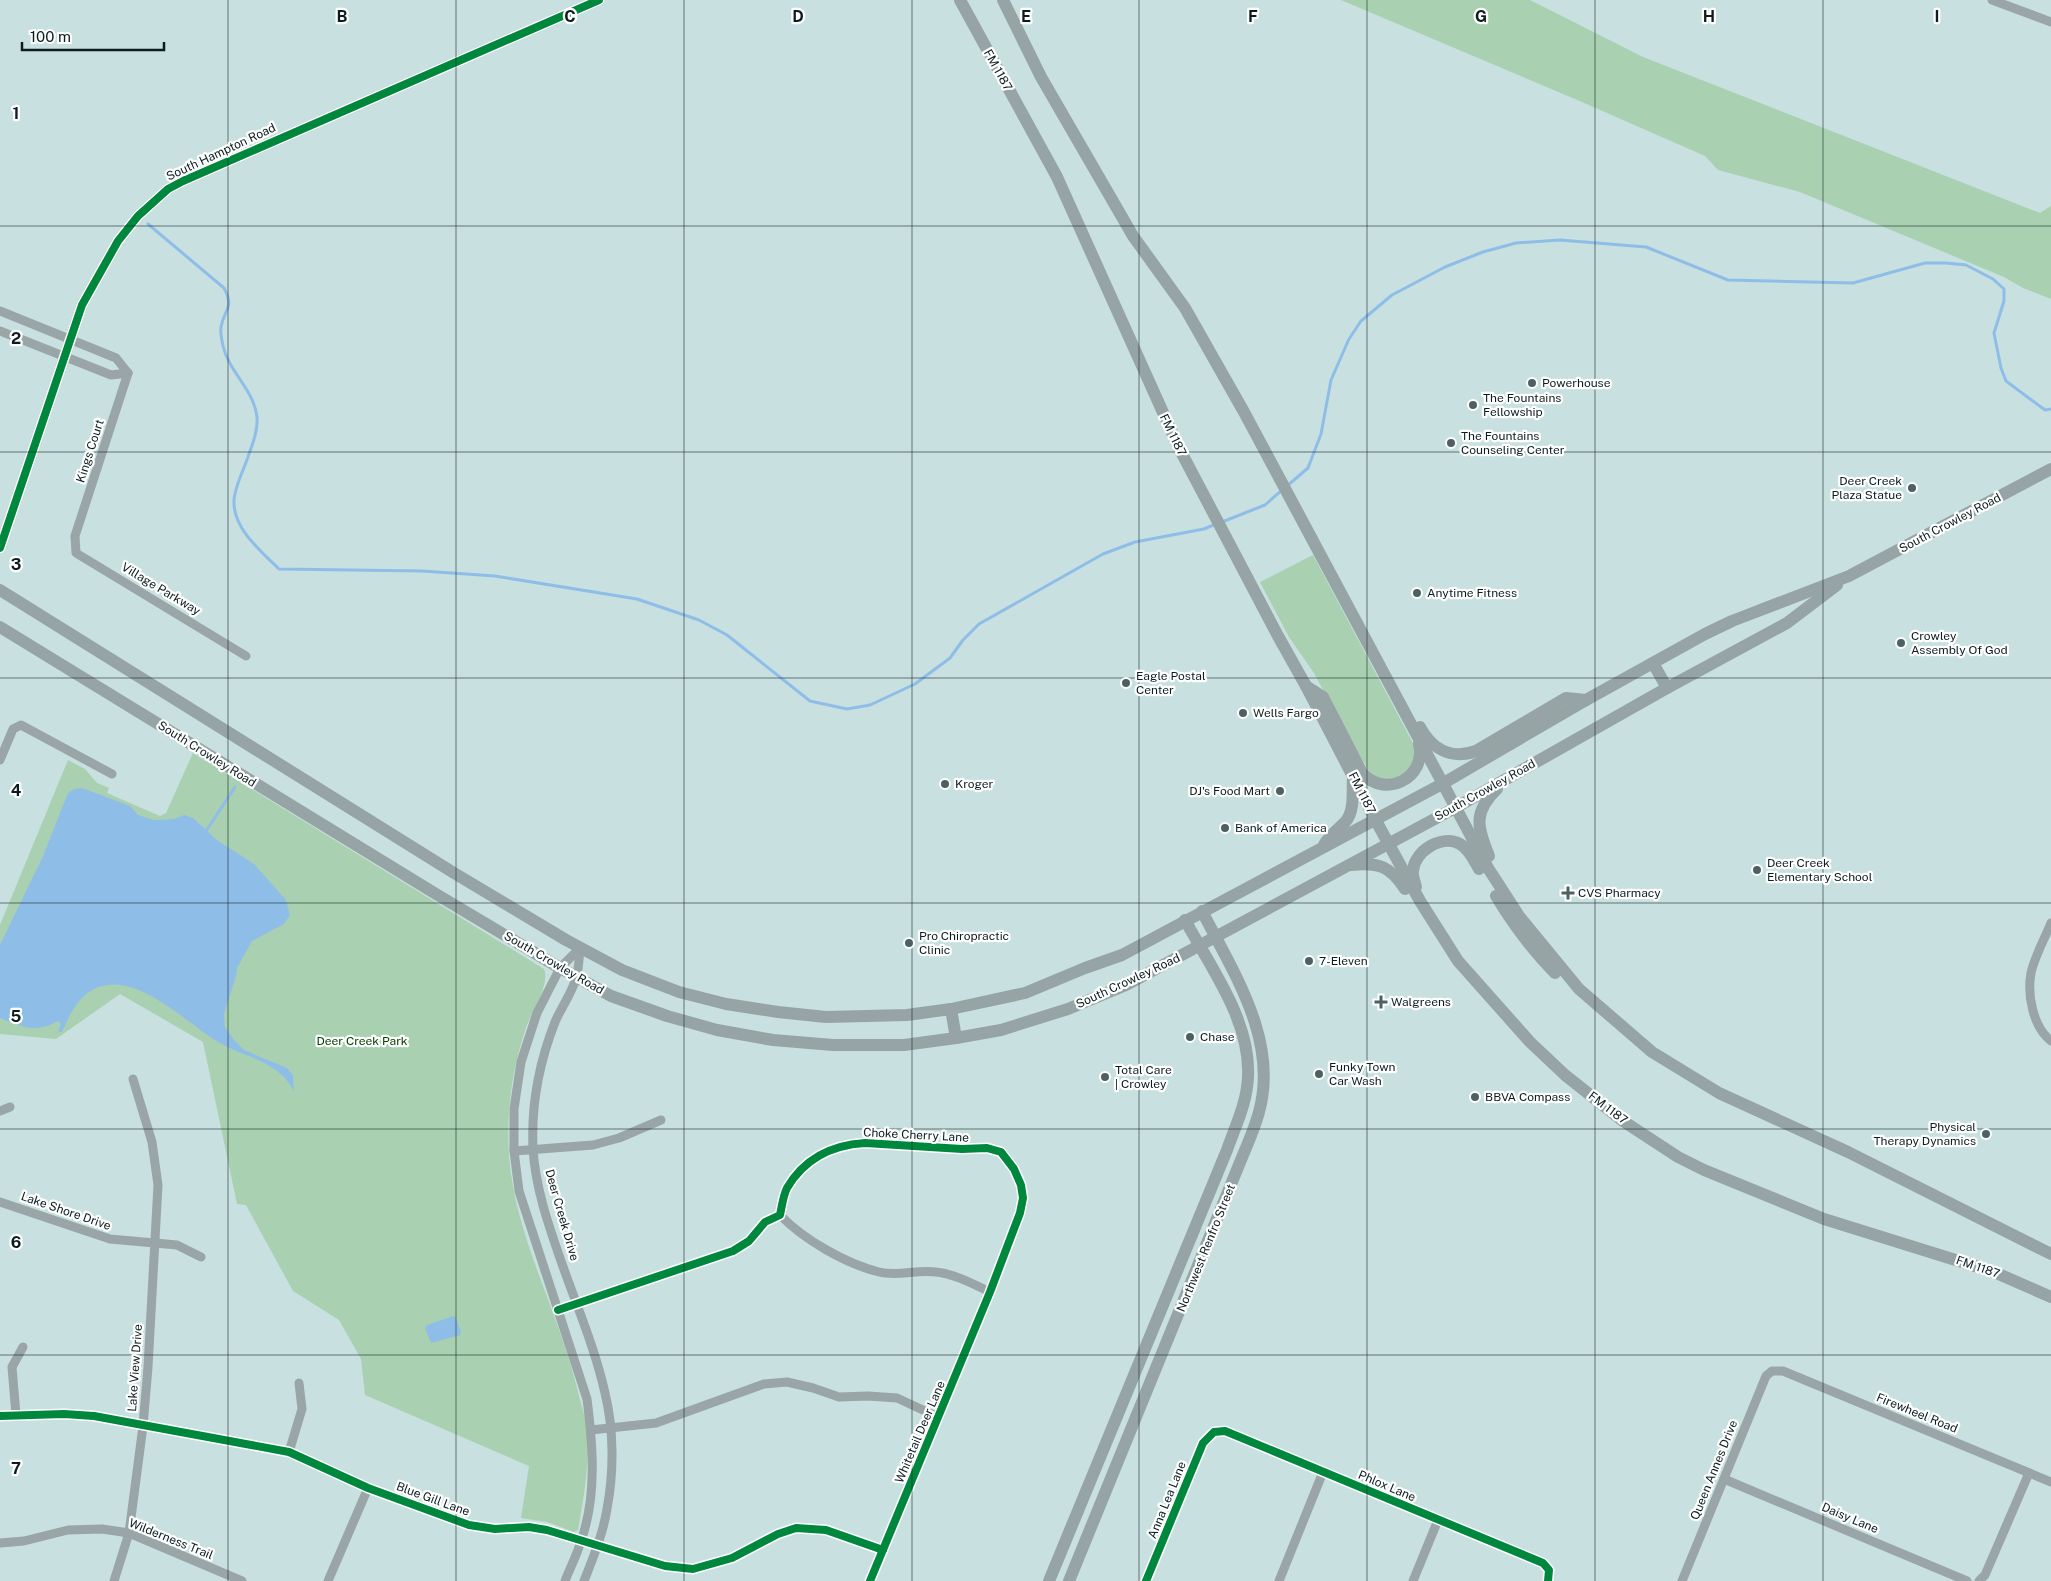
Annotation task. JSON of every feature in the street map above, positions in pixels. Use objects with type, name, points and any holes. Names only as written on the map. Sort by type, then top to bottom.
[{"type":"main road","name":"FM 1187","points":[[960,0],[1057,177],[1179,448],[1420,901],[1458,961],[1530,1042],[1565,1075],[1623,1120],[1678,1157],[1704,1170],[1824,1219],[1994,1272],[2051,1297]]},
{"type":"main road","points":[[1003,0],[1041,77],[1133,236],[1184,308],[1244,412],[1488,868],[1538,942],[1595,1005],[1627,1029],[1652,1052],[1719,1093],[1848,1152],[2051,1254]]},
{"type":"main road","name":"South Crowley Road","points":[[0,590],[454,873],[580,948],[622,970],[679,992],[727,1004],[826,1017],[906,1015],[950,1009],[1025,993],[1122,955],[1442,784],[1586,700],[1732,621],[1849,576],[2051,469]]},
{"type":"main road","name":"South Crowley Road","points":[[0,627],[576,978],[611,996],[667,1016],[717,1030],[772,1040],[833,1045],[887,1045],[956,1038],[1001,1030],[1068,1009],[1126,985],[1455,808],[1667,688],[1787,623],[1849,576]]},
{"type":"main road","points":[[1335,582],[1348,589],[1423,733],[1441,751],[1458,754],[1476,751],[1566,698],[1586,700]]},
{"type":"main road","points":[[1653,663],[1667,688]]},
{"type":"main road","points":[[1306,686],[1323,697],[1362,773],[1375,784],[1383,785],[1398,782],[1406,778],[1417,767],[1421,754],[1416,733]]},
{"type":"main road","points":[[1323,848],[1328,838],[1347,820],[1350,812],[1353,775]]},
{"type":"main road","points":[[1488,868],[1490,858],[1478,819],[1481,808],[1487,798],[1508,778]]},
{"type":"main road","points":[[1420,901],[1413,871],[1419,857],[1429,847],[1442,841],[1461,844],[1468,850],[1509,918],[1538,955],[1580,1000],[1595,1005]]},
{"type":"main road","points":[[1346,866],[1366,863],[1388,869],[1396,876],[1447,956],[1458,961]]},
{"type":"main road","name":"Northwest Renfro Street","points":[[1069,1581],[1244,1155],[1259,1111],[1264,1076],[1262,1047],[1254,1018],[1240,985],[1202,911]]},
{"type":"main road","name":"Northwest Renfro Street","points":[[1049,1581],[1227,1150],[1243,1106],[1248,1078],[1247,1056],[1240,1028],[1229,1000],[1185,920]]},
{"type":"main road","points":[[950,1009],[956,1038]]},
{"type":"main road","points":[[1248,1078],[1264,1076]]},
{"type":"street","name":"South Hampton Road","points":[[0,548],[82,305],[114,249],[138,216],[168,188],[598,0]]},
{"type":"street","points":[[1997,1],[2051,22]]},
{"type":"street","points":[[0,311],[70,341],[116,358],[128,373]]},
{"type":"street","points":[[0,331],[64,358],[111,375],[128,373]]},
{"type":"street","name":"Kings Court","points":[[76,536],[128,373]]},
{"type":"street","name":"Village Parkway","points":[[76,536],[76,553],[246,656]]},
{"type":"street","points":[[0,760],[13,730],[22,725],[112,774]]},
{"type":"street","points":[[2051,923],[2031,973],[2031,1001],[2035,1018],[2046,1037],[2051,1041]]},
{"type":"street","points":[[565,1581],[582,1541],[589,1508],[593,1477],[591,1430],[587,1399],[519,1192],[514,1151],[514,1109],[521,1062],[537,1014],[560,968],[580,948]]},
{"type":"street","name":"Deer Creek Drive","points":[[580,948],[576,978],[555,1022],[540,1067],[532,1110],[533,1149],[541,1196],[606,1394],[610,1428],[612,1475],[607,1511],[598,1545],[584,1581]]},
{"type":"street","name":"Lake View Drive","points":[[114,1581],[129,1533],[143,1426],[158,1185],[152,1142],[133,1079]]},
{"type":"street","points":[[0,1111],[10,1107]]},
{"type":"street","points":[[514,1151],[593,1145],[619,1138],[661,1120]]},
{"type":"street","name":"Choke Cherry Lane","points":[[780,1215],[786,1190],[796,1175],[819,1155],[837,1148],[865,1143],[962,1149],[987,1148],[1000,1152],[1014,1169],[1021,1185],[1023,1198],[1020,1213],[990,1292]]},
{"type":"street","name":"Lake Shore Drive","points":[[0,1202],[110,1239],[177,1245],[201,1257]]},
{"type":"street","points":[[558,1310],[733,1252],[749,1241],[765,1222],[780,1215],[803,1235],[850,1262],[890,1274],[935,1271],[953,1275],[990,1292]]},
{"type":"street","name":"Whitetail Deer Lane","points":[[870,1581],[990,1292]]},
{"type":"street","points":[[16,1416],[12,1367],[23,1347]]},
{"type":"street","name":"Firewheel Road","points":[[1772,1371],[1783,1371],[2051,1482]]},
{"type":"street","name":"Queen Annes Drive","points":[[1682,1581],[1766,1376],[1772,1371]]},
{"type":"street","points":[[288,1452],[302,1409],[299,1382]]},
{"type":"street","points":[[591,1430],[656,1423],[764,1384],[787,1382],[814,1388],[839,1397],[897,1398],[938,1416]]},
{"type":"street","name":"Blue Gill Lane","points":[[0,1416],[64,1414],[94,1416],[288,1452],[368,1488],[469,1524],[495,1528],[529,1527],[547,1530],[666,1566],[694,1569],[732,1558],[771,1538],[796,1528],[826,1530],[883,1550]]},
{"type":"street","name":"Phlox Lane","points":[[1214,1432],[1225,1431],[1544,1563],[1549,1570],[1548,1581]]},
{"type":"street","name":"Anna Lea Lane","points":[[1146,1581],[1203,1443],[1214,1432]]},
{"type":"street","points":[[1279,1581],[1323,1472]]},
{"type":"street","points":[[1979,1581],[1986,1575],[2029,1472]]},
{"type":"street","name":"Daisy Lane","points":[[1724,1479],[1966,1581]]},
{"type":"street","points":[[328,1581],[368,1488]]},
{"type":"street","points":[[1413,1581],[1438,1520]]},
{"type":"street","name":"Wilderness Trail","points":[[0,1543],[24,1541],[68,1530],[102,1529],[129,1533],[242,1581]]},
{"type":"green space","points":[[1341,0],[1530,0],[1643,57],[2040,213],[2051,206],[2051,299],[2023,288],[2004,277],[1800,192],[1718,170],[1705,156]]},
{"type":"green space","points":[[1313,555],[1416,749],[1413,765],[1401,775],[1390,779],[1379,779],[1372,776],[1364,762],[1362,763],[1314,673],[1289,637],[1260,582]]},
{"type":"green space","name":"Deer Creek Park","points":[[193,753],[544,969],[545,982],[543,990],[527,1025],[517,1057],[509,1106],[508,1139],[513,1186],[519,1215],[569,1359],[587,1428],[588,1454],[586,1479],[578,1530],[574,1532],[547,1522],[521,1518],[529,1466],[365,1395],[361,1359],[339,1320],[293,1291],[246,1205],[237,1204],[203,1042],[120,994],[56,1039],[0,1034],[0,925],[68,760],[85,769],[97,783],[109,788],[107,793],[160,816],[166,813]]},
{"type":"water","points":[[82,788],[130,806],[138,815],[154,820],[174,819],[184,815],[193,818],[217,840],[254,864],[286,900],[290,915],[284,924],[252,941],[237,968],[224,1014],[225,1027],[244,1050],[287,1068],[293,1075],[294,1091],[276,1070],[259,1060],[223,1045],[169,1007],[135,989],[117,985],[100,987],[84,996],[74,1008],[62,1032],[58,1032],[61,1023],[58,1021],[42,1027],[29,1028],[0,1018],[0,945],[43,856],[68,793],[74,789]]},
{"type":"water","points":[[454,1316],[461,1332],[460,1335],[431,1343],[425,1328],[427,1325]]},
{"type":"waterway","points":[[148,224],[224,288],[229,300],[228,308],[222,321],[221,337],[223,346],[230,364],[251,398],[257,417],[254,441],[236,490],[235,511],[238,521],[249,539],[279,569],[422,571],[495,576],[637,599],[699,620],[727,635],[810,701],[847,709],[870,705],[915,684],[950,658],[963,640],[979,624],[1103,554],[1135,542],[1204,529],[1216,524]]},
{"type":"waterway","points":[[1287,486],[1308,468],[1321,434],[1331,380],[1349,339],[1361,321],[1392,295],[1445,267],[1483,252],[1516,243],[1560,240],[1646,247],[1728,280],[1853,283],[1925,263],[1966,265],[1993,279],[2004,289],[2004,301],[1994,333],[2001,368],[2006,381],[2045,410],[2051,409]]},
{"type":"waterway","points":[[1222,522],[1265,505],[1282,490]]},
{"type":"waterway","points":[[206,831],[235,787]]},
{"type":"cycle path","points":[[0,548],[82,305],[118,241],[138,216],[168,189],[183,181],[599,0]]},
{"type":"cycle path","points":[[558,1310],[733,1251],[749,1241],[765,1222],[780,1215],[787,1188],[794,1178],[810,1162],[830,1150],[865,1143],[962,1149],[987,1148],[1001,1152],[1014,1169],[1021,1185],[1023,1198],[1020,1213],[990,1292],[870,1581]]},
{"type":"cycle path","points":[[0,1416],[64,1414],[94,1416],[289,1452],[368,1488],[469,1525],[495,1529],[529,1527],[547,1530],[665,1566],[693,1569],[732,1558],[778,1534],[796,1528],[826,1530],[883,1550]]},
{"type":"cycle path","points":[[1146,1581],[1203,1443],[1214,1432],[1225,1431],[1543,1563],[1549,1570],[1548,1581]]},
{"type":"place","name":"Powerhouse","points":[[1532,383]]},
{"type":"place","name":"The Fountains Fellowship","points":[[1473,405]]},
{"type":"place","name":"The Fountains Counseling Center","points":[[1451,443]]},
{"type":"place","name":"Deer Creek Plaza Statue","points":[[1912,488]]},
{"type":"place","name":"Anytime Fitness","points":[[1417,593]]},
{"type":"place","name":"Crowley Assembly Of God","points":[[1901,643]]},
{"type":"place","name":"Eagle Postal Center","points":[[1126,683]]},
{"type":"place","name":"Wells Fargo","points":[[1243,713]]},
{"type":"place","name":"Kroger","points":[[945,784]]},
{"type":"place","name":"DJ's Food Mart","points":[[1280,791]]},
{"type":"place","name":"Bank of America","points":[[1225,828]]},
{"type":"place","name":"Deer Creek Elementary School","points":[[1757,870]]},
{"type":"place","name":"CVS Pharmacy","points":[[1568,893]]},
{"type":"place","name":"Pro Chiropractic Clinic","points":[[909,943]]},
{"type":"place","name":"7-Eleven","points":[[1309,961]]},
{"type":"place","name":"Walgreens","points":[[1381,1002]]},
{"type":"place","name":"Chase","points":[[1190,1037]]},
{"type":"place","name":"Funky Town Car Wash","points":[[1319,1074]]},
{"type":"place","name":"Total Care | Crowley","points":[[1105,1077]]},
{"type":"place","name":"BBVA Compass","points":[[1475,1097]]},
{"type":"place","name":"Physical Therapy Dynamics","points":[[1986,1134]]}]
